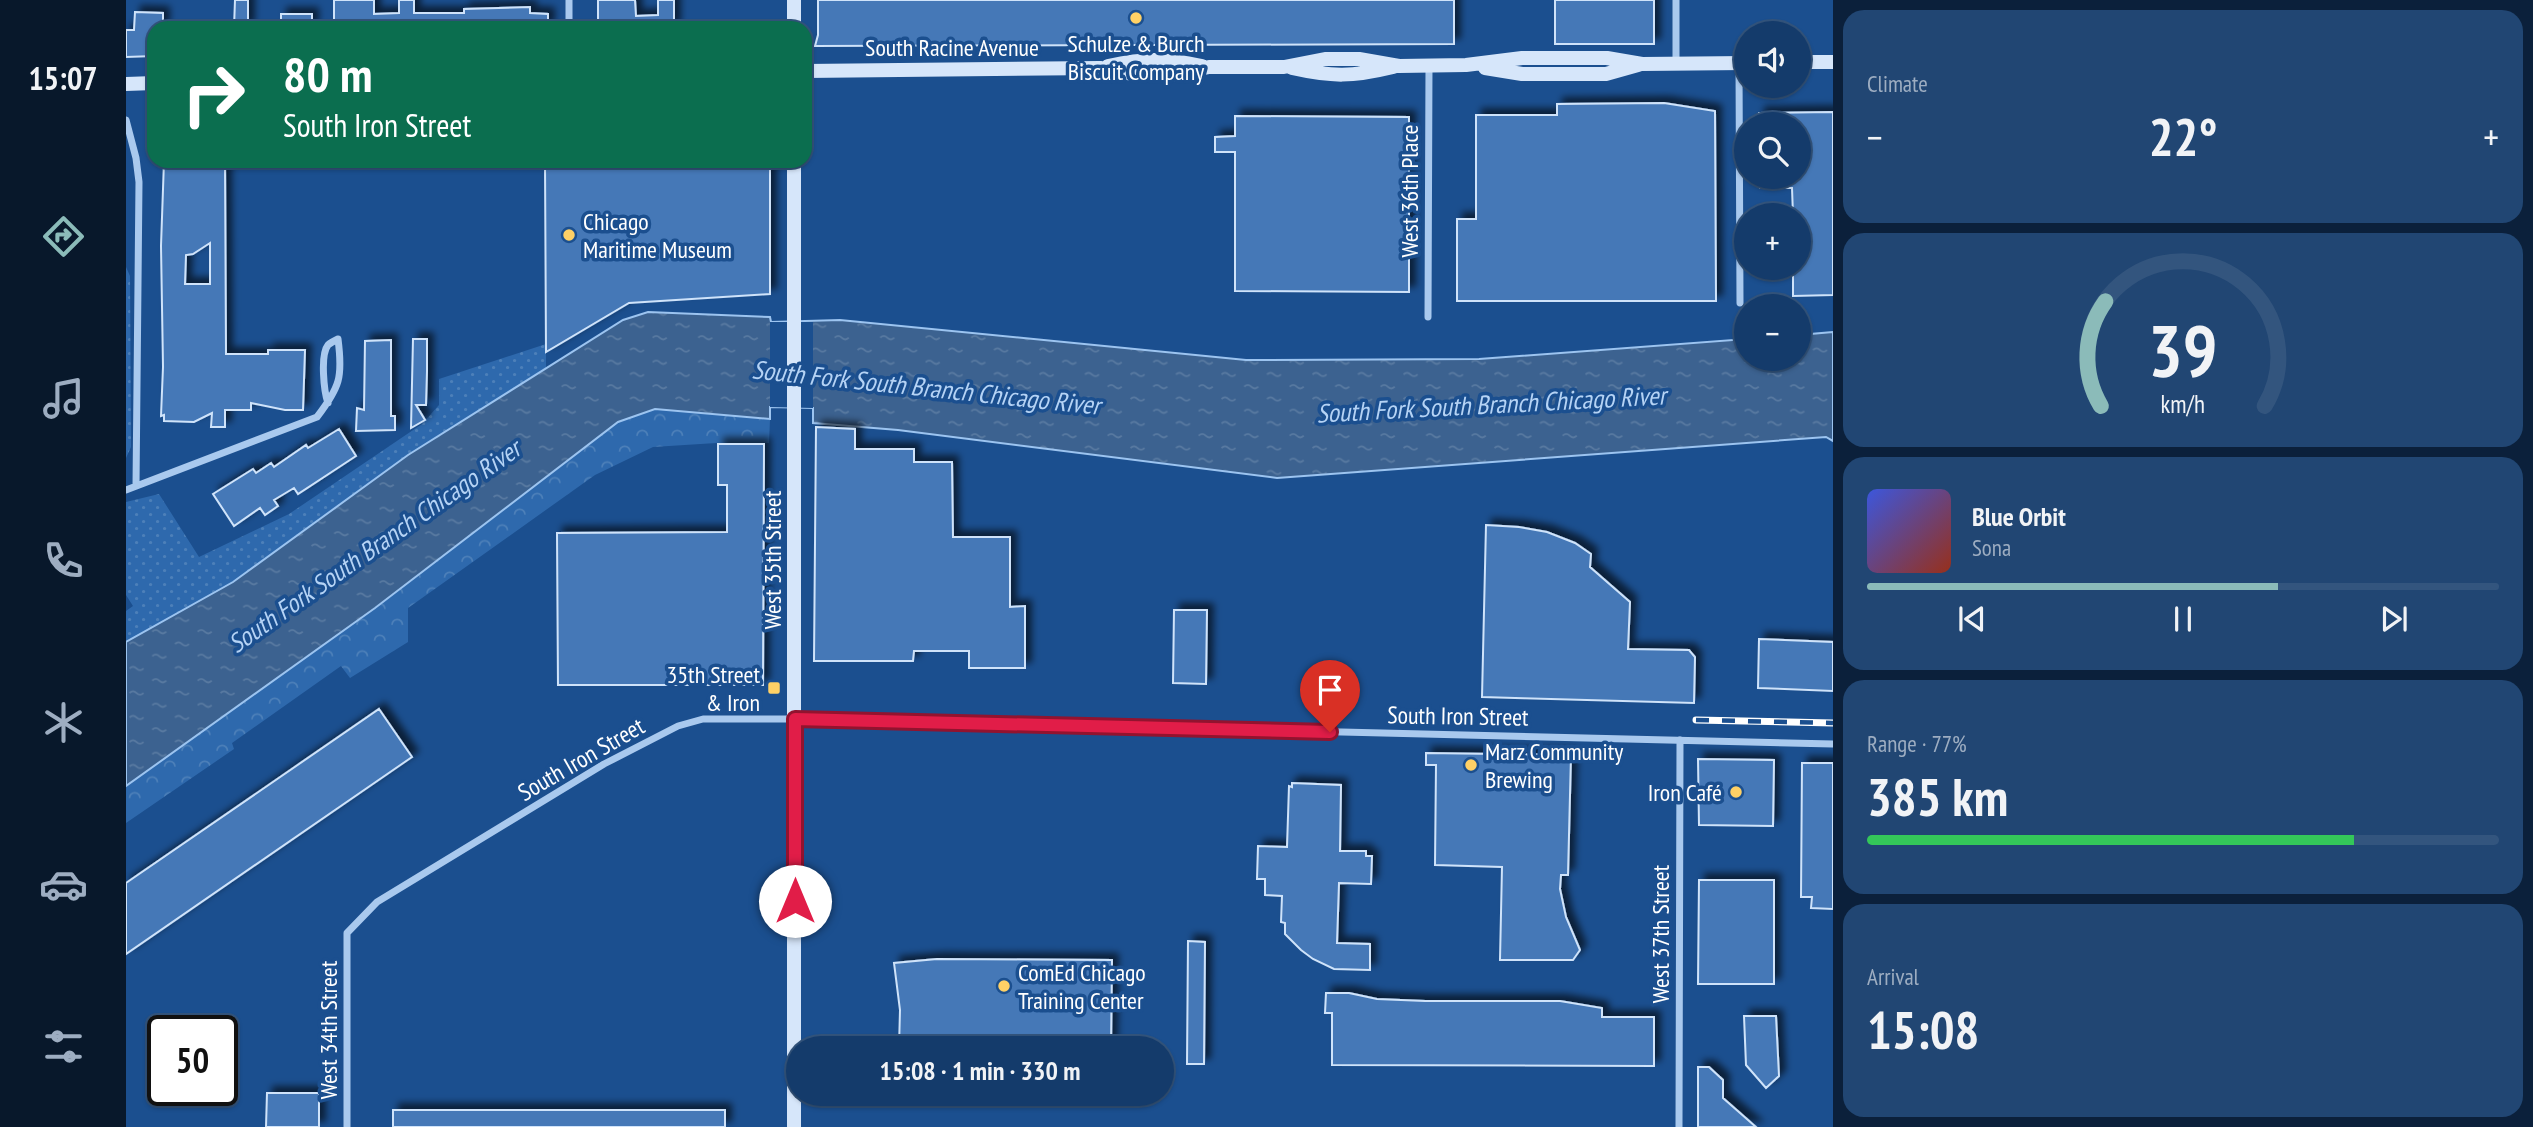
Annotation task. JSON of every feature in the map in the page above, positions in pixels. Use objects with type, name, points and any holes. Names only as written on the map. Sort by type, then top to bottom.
[{"type":"street","points":[[569,0],[569,21]]},
{"type":"street","points":[[794,0],[794,21]]},
{"type":"street","points":[[1676,0],[1676,63]]},
{"type":"street","name":"South Racine Avenue","points":[[812,71],[1100,68],[1139,59],[1172,59],[1209,67],[1284,67],[1326,75],[1358,75],[1398,66],[1466,65],[1522,74],[1606,75],[1642,64],[1734,63]]},
{"type":"street","points":[[1811,62],[1833,62]]},
{"type":"street","name":"West 36th Place","points":[[1428,317],[1429,66]]},
{"type":"street","points":[[126,84],[147,83]]},
{"type":"street","points":[[1740,294],[1743,98]]},
{"type":"street","points":[[126,120],[139,182],[136,486]]},
{"type":"street","points":[[126,158],[136,158]]},
{"type":"street","name":"West 35th Street","points":[[794,168],[794,1127]]},
{"type":"street","points":[[126,252],[138,252]]},
{"type":"street","points":[[126,490],[317,417],[328,403],[338,386],[341,361],[338,339],[328,345],[325,351],[323,389],[328,403]]},
{"type":"street","name":"South Iron Street","points":[[347,933],[377,902],[604,764],[678,726],[703,719],[1833,744]]},
{"type":"street","name":"West 37th Street","points":[[1679,1127],[1680,740]]},
{"type":"street","name":"West 34th Street","points":[[347,933],[347,1127]]},
{"type":"green space","points":[[126,267],[130,276],[131,447],[126,458]]},
{"type":"green space","points":[[546,344],[546,368],[408,455],[233,582],[126,642],[126,611],[133,606],[126,595],[126,502],[159,494],[199,557],[289,514],[422,424],[439,405],[439,379]]},
{"type":"green space","points":[[655,409],[770,419],[769,443],[653,447],[595,475],[408,608],[408,642],[350,678],[341,666],[232,743],[234,749],[126,823],[126,786],[375,608],[618,422]]},
{"type":"water","name":"South Fork South Branch Chicago River","points":[[648,312],[770,317],[771,322],[840,320],[1246,360],[1479,359],[1734,340],[1734,371],[1811,371],[1811,334],[1833,332],[1833,441],[1826,437],[1277,478],[898,430],[813,423],[813,408],[770,407],[770,419],[655,409],[618,422],[375,608],[126,786],[126,642],[233,582],[408,455],[623,320]]},
{"type":"pier","points":[[770,322],[813,322],[813,408],[770,407]]},
{"type":"building","points":[[235,0],[248,0],[248,21],[234,21]]},
{"type":"building","points":[[334,0],[374,0],[374,14],[399,13],[399,0],[414,0],[414,13],[464,13],[464,9],[530,7],[530,13],[548,14],[548,21],[334,21]]},
{"type":"building","points":[[598,0],[635,0],[636,16],[658,15],[658,0],[674,0],[674,21],[598,21]]},
{"type":"building","name":"Schulze & Burch Biscuit Company","points":[[818,0],[1454,0],[1454,44],[815,46],[818,35]]},
{"type":"building","points":[[1555,0],[1654,0],[1654,44],[1555,44]]},
{"type":"building","points":[[135,12],[163,13],[163,21],[147,21],[147,56],[126,57],[126,30],[134,30]]},
{"type":"building","points":[[281,14],[312,14],[312,21],[281,21]]},
{"type":"building","points":[[1664,103],[1715,111],[1716,301],[1457,301],[1457,219],[1476,219],[1476,115],[1557,115],[1557,104]]},
{"type":"building","points":[[1811,112],[1833,112],[1833,295],[1793,294],[1793,280],[1811,280],[1811,203],[1793,203],[1792,189],[1811,189]]},
{"type":"building","points":[[1235,116],[1409,117],[1409,292],[1235,291],[1235,152],[1215,152],[1215,137],[1235,136]]},
{"type":"building","points":[[164,168],[225,168],[226,354],[268,354],[268,350],[305,350],[303,410],[285,410],[251,403],[251,410],[225,410],[225,427],[211,427],[212,413],[194,422],[164,421],[164,415],[161,416],[161,246]],"holes":[[[210,243],[210,284],[185,284],[186,255],[193,254]]]},
{"type":"building","points":[[545,168],[770,168],[770,294],[629,303],[546,352]]},
{"type":"building","points":[[413,339],[427,339],[427,371],[426,405],[416,405],[425,420],[411,428]]},
{"type":"building","points":[[391,340],[391,416],[395,416],[395,430],[356,431],[357,408],[364,410],[365,341]]},
{"type":"building","points":[[816,427],[855,429],[855,449],[914,449],[914,462],[952,462],[953,537],[1010,537],[1010,607],[1025,606],[1025,668],[969,668],[969,651],[914,651],[913,661],[814,661]]},
{"type":"building","points":[[339,429],[356,456],[298,494],[294,488],[274,500],[278,506],[265,515],[260,508],[234,526],[213,494],[253,469],[256,473],[271,463],[274,467],[306,445],[308,448]]},
{"type":"building","points":[[718,444],[764,444],[763,685],[558,685],[557,533],[727,532],[727,485],[718,485]]},
{"type":"building","points":[[1486,525],[1547,532],[1575,543],[1591,554],[1590,567],[1630,602],[1628,649],[1689,650],[1695,657],[1694,703],[1482,697]]},
{"type":"building","points":[[1174,610],[1207,610],[1206,684],[1173,683]]},
{"type":"building","points":[[1759,639],[1833,642],[1833,691],[1758,688]]},
{"type":"building","points":[[379,709],[412,757],[126,954],[126,883]]},
{"type":"building","points":[[1426,753],[1571,755],[1568,875],[1561,875],[1560,889],[1566,917],[1580,950],[1573,960],[1500,960],[1502,867],[1435,865],[1436,765],[1426,765]]},
{"type":"building","name":"Iron Café","points":[[1698,759],[1774,760],[1773,826],[1699,825]]},
{"type":"building","points":[[1802,763],[1833,763],[1833,909],[1811,908],[1812,897],[1801,897]]},
{"type":"building","points":[[1292,783],[1341,785],[1340,851],[1366,851],[1366,856],[1372,856],[1371,884],[1339,883],[1337,943],[1370,944],[1370,970],[1334,969],[1301,950],[1285,934],[1285,923],[1281,922],[1282,896],[1265,895],[1265,879],[1257,879],[1258,846],[1287,847],[1289,786],[1292,787]]},
{"type":"building","points":[[1699,880],[1774,880],[1774,984],[1698,984]]},
{"type":"building","points":[[1188,941],[1205,942],[1204,1064],[1187,1064]]},
{"type":"building","name":"ComEd Chicago Training Center","points":[[937,959],[1112,960],[1111,1036],[899,1036],[900,1010],[894,963]]},
{"type":"building","points":[[1326,993],[1425,1001],[1560,1001],[1602,1008],[1602,1017],[1654,1017],[1654,1066],[1332,1065],[1332,1013],[1325,1013]]},
{"type":"building","points":[[1744,1016],[1776,1016],[1779,1076],[1766,1088],[1746,1065]]},
{"type":"building","points":[[1698,1067],[1709,1067],[1723,1080],[1723,1098],[1756,1127],[1698,1127]]},
{"type":"building","points":[[267,1093],[319,1093],[319,1127],[266,1127]]},
{"type":"building","points":[[393,1110],[725,1110],[725,1127],[393,1127]]},
{"type":"railway","points":[[1696,720],[1833,723]]},
{"type":"place","name":"Schulze & Burch Biscuit Company","points":[[1136,18]]},
{"type":"place","name":"Chicago Maritime Museum","points":[[569,235]]},
{"type":"place","name":"35th Street & Iron","points":[[774,688]]},
{"type":"place","name":"Marz Community Brewing","points":[[1471,765]]},
{"type":"place","name":"Iron Café","points":[[1736,792]]},
{"type":"place","name":"ComEd Chicago Training Center","points":[[1004,986]]},
{"type":"route","points":[[795,901],[795,719],[1330,732]]}]
